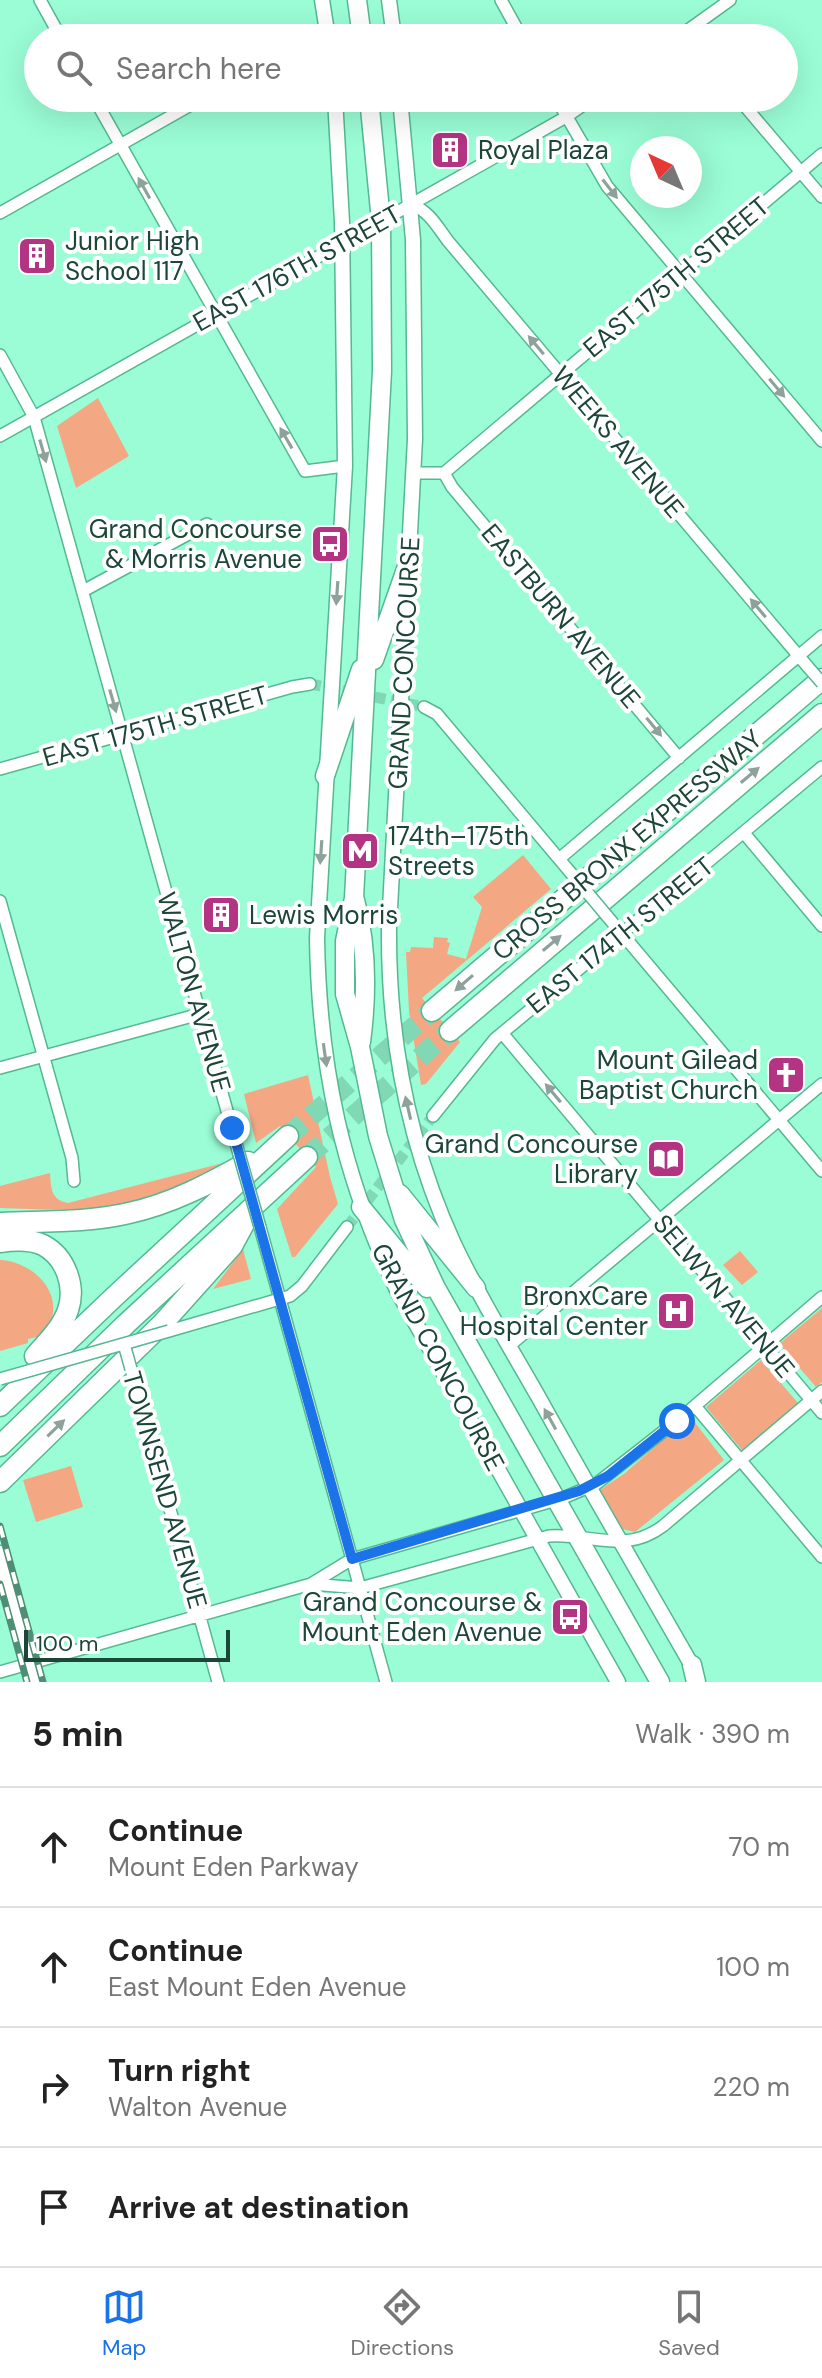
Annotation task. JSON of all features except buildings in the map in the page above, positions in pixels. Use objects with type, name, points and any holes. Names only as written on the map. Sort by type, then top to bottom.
[{"type":"highway","name":"CROSS BRONX EXPRESSWAY","points":[[432,1011],[817,677]]},
{"type":"highway","name":"CROSS BRONX EXPRESSWAY","points":[[450,1031],[822,714]]},
{"type":"highway","points":[[0,1223],[95,1219],[153,1207],[211,1182],[288,1136],[0,1406]]},
{"type":"highway","points":[[0,1446],[126,1324],[307,1157]]},
{"type":"highway","points":[[0,1482],[162,1324],[232,1246],[252,1208]]},
{"type":"highway","points":[[0,1216],[45,1221]]},
{"type":"highway","points":[[0,1242],[29,1241],[47,1248],[58,1257],[66,1270],[71,1292],[68,1311],[59,1326],[0,1399]]},
{"type":"main road","points":[[357,0],[360,24]]},
{"type":"main road","name":"GRAND CONCOURSE","points":[[370,112],[381,221],[382,371],[354,898],[347,928],[344,977],[347,1006],[360,1047],[371,1110],[392,1184],[419,1255],[660,1682]]},
{"type":"main road","points":[[367,681],[410,558]]},
{"type":"main road","points":[[325,776],[369,643]]},
{"type":"main road","points":[[392,1184],[476,1288]]},
{"type":"main road","points":[[361,1207],[455,1322]]},
{"type":"main road","points":[[0,1554],[5,1589],[36,1682]]},
{"type":"street","points":[[40,0],[53,24]]},
{"type":"street","points":[[322,0],[326,24]]},
{"type":"street","points":[[389,0],[392,24]]},
{"type":"street","points":[[501,0],[514,24]]},
{"type":"street","points":[[700,24],[730,0]]},
{"type":"street","points":[[102,112],[305,471],[345,466]]},
{"type":"street","points":[[0,213],[178,112]]},
{"type":"street","name":"GRAND CONCOURSE","points":[[337,112],[343,242],[345,466],[317,938],[321,1023],[335,1115],[361,1207],[406,1309],[618,1682]]},
{"type":"street","name":"GRAND CONCOURSE","points":[[401,112],[411,204],[414,280],[414,473],[389,927],[391,1005],[397,1058],[415,1137],[440,1213],[476,1288],[696,1676]]},
{"type":"street","points":[[563,112],[601,178],[822,441]]},
{"type":"street","name":"EAST 176TH STREET","points":[[0,436],[573,112]]},
{"type":"street","points":[[750,112],[822,197]]},
{"type":"street","name":"EAST 175TH STREET","points":[[444,473],[822,154]]},
{"type":"street","name":"WEEKS AVENUE","points":[[411,204],[434,220],[448,241],[817,677]]},
{"type":"street","name":"WALTON AVENUE","points":[[0,355],[34,417],[386,1682]]},
{"type":"street","points":[[414,473],[444,473]]},
{"type":"street","name":"EASTBURN AVENUE","points":[[444,473],[452,487],[679,758]]},
{"type":"street","points":[[83,591],[207,524]]},
{"type":"street","points":[[559,859],[822,636]]},
{"type":"street","name":"EAST 175TH STREET","points":[[0,769],[310,684]]},
{"type":"street","points":[[424,707],[437,714],[822,1171]]},
{"type":"street","name":"EAST 174TH STREET","points":[[433,1116],[482,1053],[502,1033],[822,767]]},
{"type":"street","points":[[744,833],[822,926]]},
{"type":"street","points":[[0,901],[73,1163],[74,1181]]},
{"type":"street","points":[[0,1068],[200,1014]]},
{"type":"street","name":"SELWYN AVENUE","points":[[502,1033],[822,1413]]},
{"type":"street","points":[[509,1346],[822,1084]]},
{"type":"street","points":[[0,1379],[280,1300],[298,1290],[347,1227]]},
{"type":"street","points":[[0,1672],[311,1584],[352,1559],[555,1500],[589,1487],[608,1476],[695,1406],[822,1297]]},
{"type":"street","name":"TOWNSEND AVENUE","points":[[124,1344],[218,1682]]},
{"type":"street","points":[[311,1584],[360,1588],[537,1538],[555,1536],[621,1542],[639,1539],[654,1533],[822,1391]]},
{"type":"street","points":[[695,1406],[822,1557]]},
{"type":"shaded area","points":[[98,398],[129,456],[76,488],[57,426]]},
{"type":"shaded area","points":[[523,855],[551,889],[422,998],[460,1042],[426,1084],[421,1085],[409,1011],[406,952],[410,952],[411,947],[433,948],[434,937],[448,938],[447,954],[466,959],[482,907],[473,897]]},
{"type":"shaded area","points":[[308,1075],[338,1204],[292,1257],[277,1209],[316,1167],[280,1126],[256,1143],[244,1094]]},
{"type":"shaded area","points":[[223,1163],[225,1169],[210,1176],[164,1194],[132,1202],[88,1209],[0,1208],[0,1186],[50,1173],[55,1196],[68,1203]]},
{"type":"shaded area","points":[[243,1249],[251,1279],[213,1289]]},
{"type":"shaded area","points":[[740,1251],[758,1272],[742,1285],[723,1265]]},
{"type":"shaded area","points":[[0,1260],[21,1265],[40,1278],[47,1286],[53,1307],[51,1321],[39,1340],[37,1337],[28,1339],[28,1343],[0,1351]]},
{"type":"shaded area","points":[[822,1308],[822,1382],[816,1387],[779,1344]]},
{"type":"shaded area","points":[[761,1360],[798,1403],[742,1450],[706,1407]]},
{"type":"shaded area","points":[[690,1416],[724,1460],[635,1532],[618,1528],[597,1492],[625,1473]]},
{"type":"shaded area","points":[[71,1466],[83,1507],[36,1522],[23,1480]]},
{"type":"tunnel","points":[[310,684],[424,707]]},
{"type":"tunnel","points":[[288,1136],[432,1011]]},
{"type":"tunnel","points":[[307,1157],[450,1031]]},
{"type":"tunnel","points":[[347,1227],[433,1116]]},
{"type":"railway","points":[[0,1526],[43,1682]]},
{"type":"railway","points":[[0,1584],[27,1682]]},
{"type":"place","name":"Royal Plaza","points":[[450,150]]},
{"type":"place","name":"Junior High School 117","points":[[37,256]]},
{"type":"place","name":"Grand Concourse & Morris Avenue","points":[[330,544]]},
{"type":"place","name":"174th–175th Streets","points":[[360,851]]},
{"type":"place","name":"Lewis Morris","points":[[221,915]]},
{"type":"place","name":"Mount Gilead Baptist Church","points":[[786,1075]]},
{"type":"place","name":"Grand Concourse Library","points":[[666,1159]]},
{"type":"place","name":"BronxCare Hospital Center","points":[[676,1311]]},
{"type":"place","name":"Grand Concourse & Mount Eden Avenue","points":[[570,1617]]},
{"type":"route","points":[[232,1128],[352,1559],[563,1498],[596,1484],[677,1421]]}]
